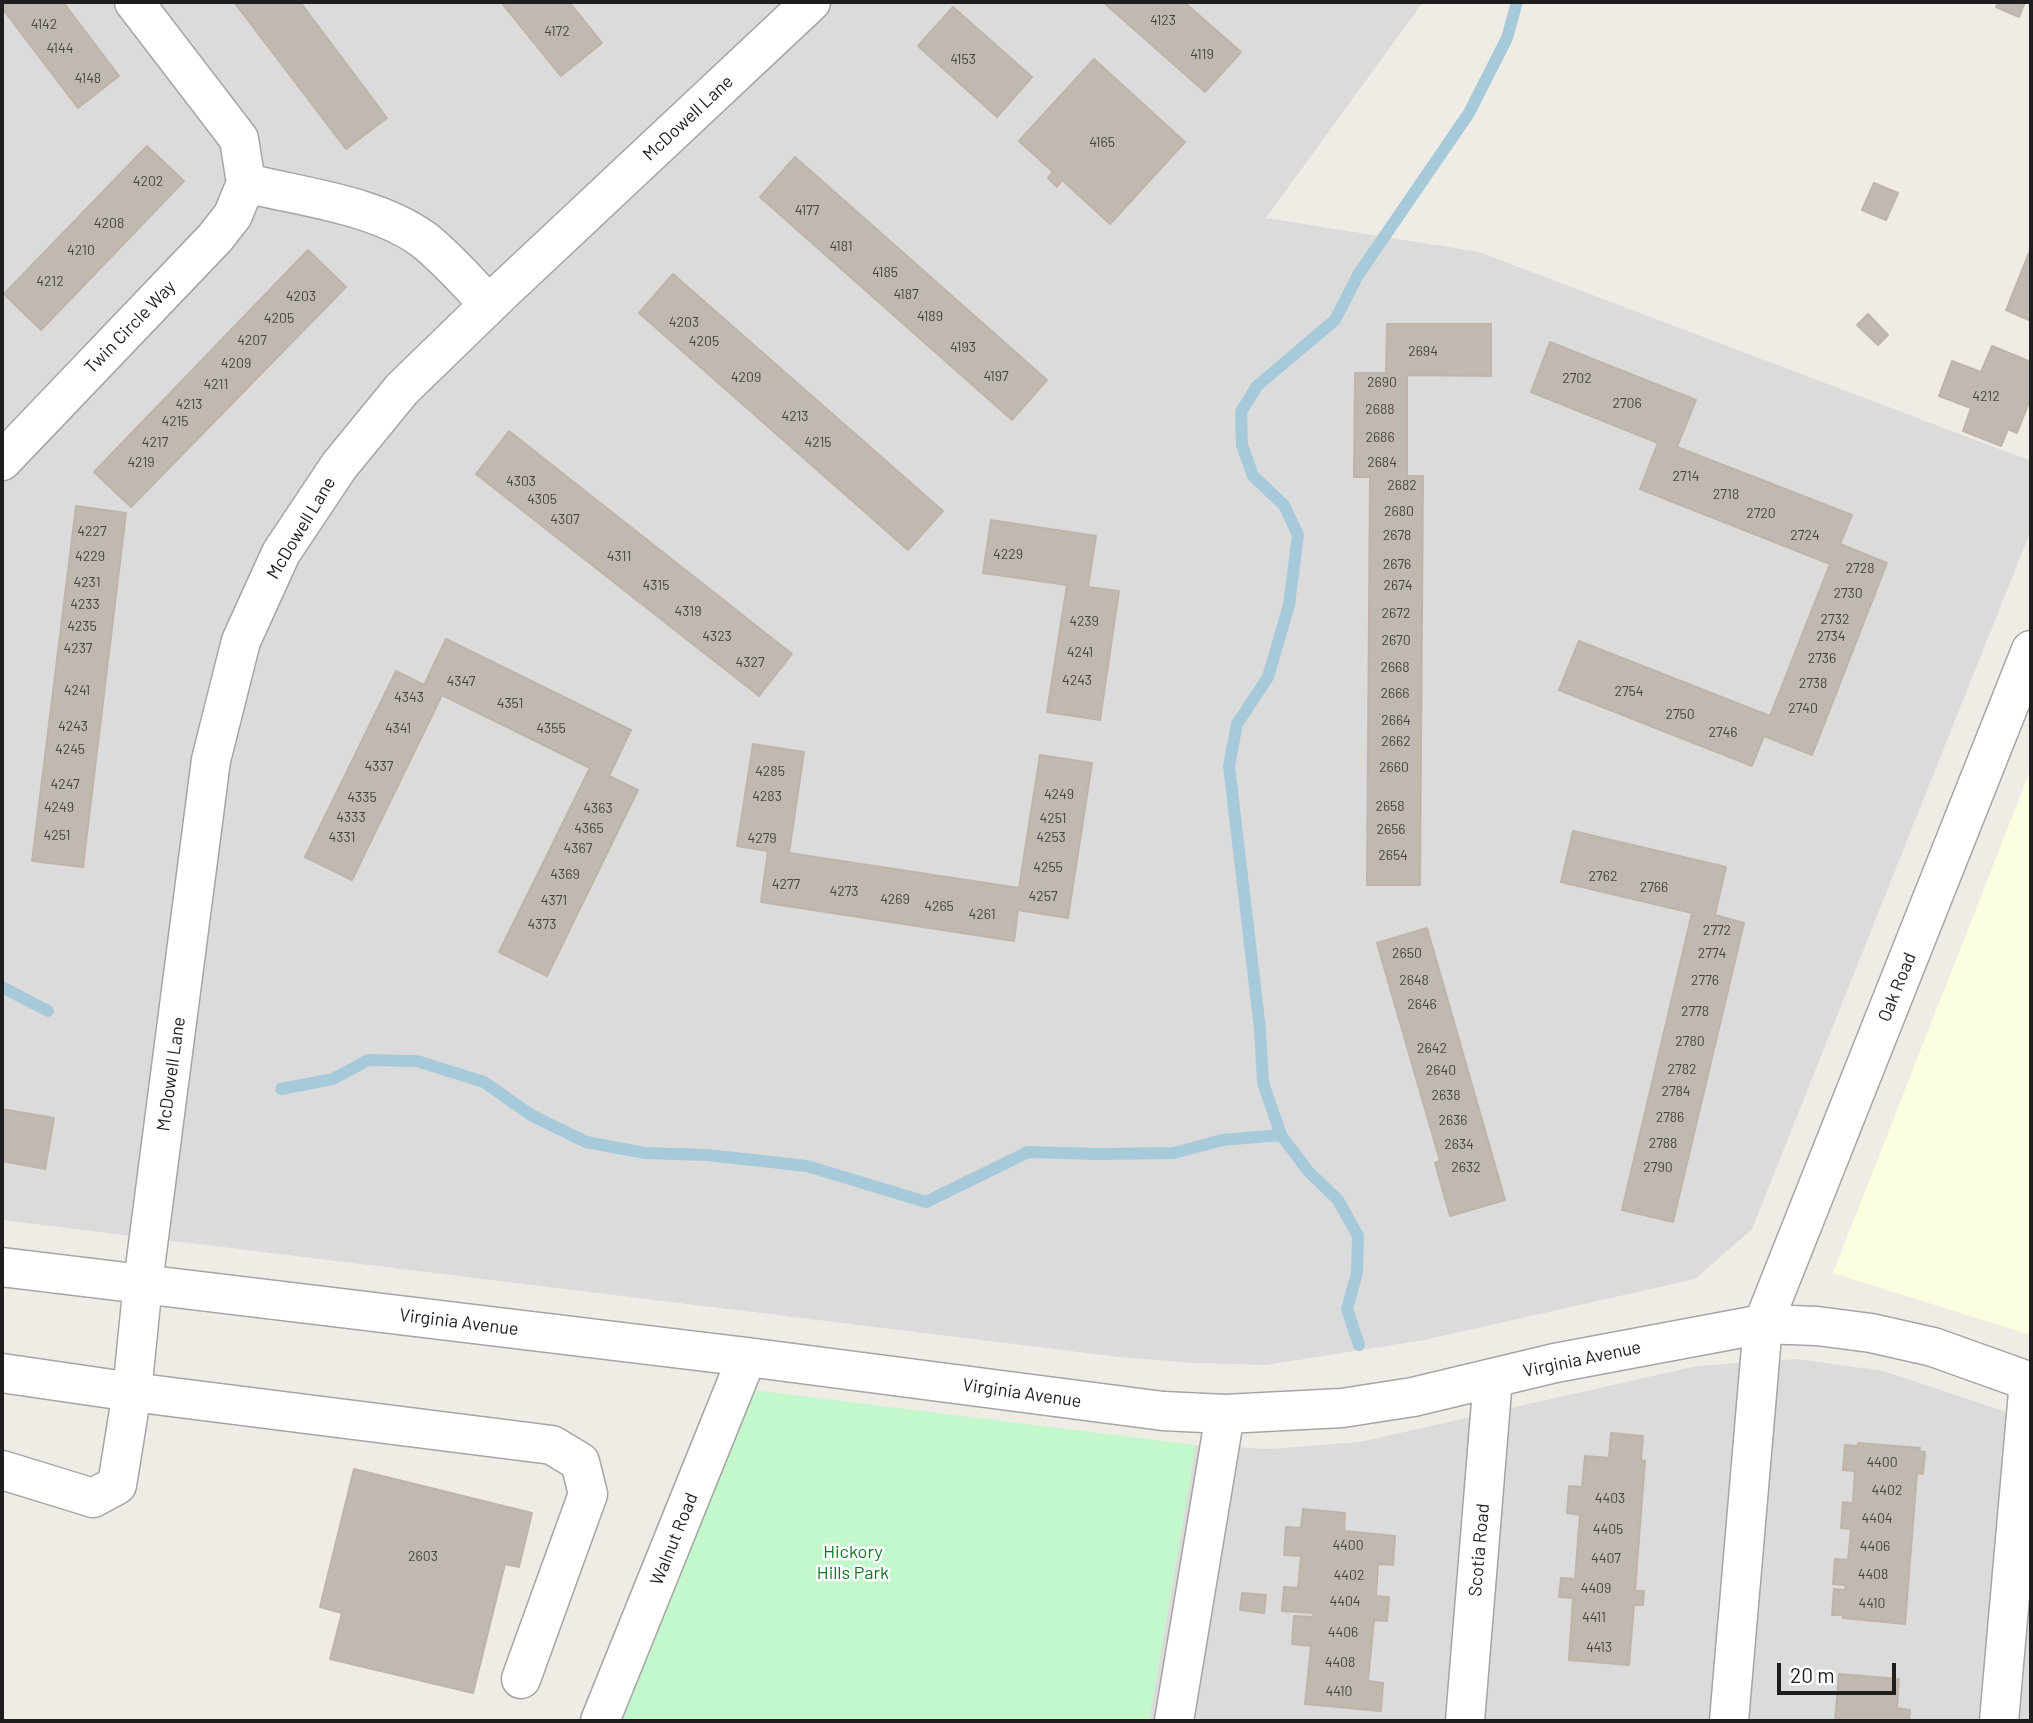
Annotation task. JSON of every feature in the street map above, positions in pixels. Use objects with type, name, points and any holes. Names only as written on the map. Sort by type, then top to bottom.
[{"type":"street","points":[[134,2],[239,139],[246,183],[387,219],[423,240],[489,304]]},
{"type":"street","name":"McDowell Lane","points":[[2,1470],[93,1498],[117,1485],[132,1392],[143,1283],[211,760],[241,641],[281,553],[338,466],[402,389],[811,2]]},
{"type":"street","name":"Twin Circle Way","points":[[2,461],[215,238],[233,215],[246,183]]},
{"type":"street","name":"Oak Road","points":[[1729,1721],[1763,1324],[2031,650]]},
{"type":"street","name":"Virginia Avenue","points":[[2,1267],[747,1357],[1163,1412],[1225,1414],[1342,1408],[1413,1397],[1555,1363],[1763,1324],[1817,1326],[1871,1333],[1933,1347],[2030,1381]]},
{"type":"street","name":"Walnut Road","points":[[600,1721],[747,1357]]},
{"type":"street","points":[[2,1373],[552,1445],[580,1462],[589,1494],[521,1679]]},
{"type":"street","name":"Scotia Road","points":[[1465,1721],[1493,1378]]},
{"type":"street","points":[[1999,1721],[2030,1381]]},
{"type":"street","points":[[1174,1721],[1225,1414]]},
{"type":"shaded area","points":[[2,2],[1423,2],[1266,218],[1479,252],[2031,461],[2031,530],[1752,1229],[1695,1279],[1424,1340],[1266,1365],[1120,1357],[2,1220]]},
{"type":"shaded area","points":[[2031,769],[2031,1335],[1833,1273]]},
{"type":"shaded area","points":[[1797,1359],[1883,1371],[2031,1420],[2031,1721],[1149,1721],[1196,1445],[1269,1449],[1360,1442],[1697,1366]]},
{"type":"green space","name":"Hickory Hills Park","points":[[753,1390],[1196,1445],[1149,1721],[615,1721]]},
{"type":"building","points":[[2,2],[63,2],[119,76],[78,108],[2,8]]},
{"type":"building","points":[[234,2],[300,2],[387,118],[346,149]]},
{"type":"building","points":[[501,2],[569,2],[602,43],[561,76]]},
{"type":"building","points":[[1103,2],[1184,2],[1241,52],[1205,92]]},
{"type":"building","points":[[1998,2],[2025,2],[2019,17],[1996,7]]},
{"type":"building","points":[[953,7],[1032,77],[997,117],[918,46]]},
{"type":"building","points":[[1094,59],[1185,142],[1110,224],[1062,180],[1057,187],[1048,178],[1053,172],[1019,141]]},
{"type":"building","points":[[147,146],[184,181],[41,330],[4,294]]},
{"type":"building","points":[[795,157],[1047,380],[1012,420],[760,197]]},
{"type":"building","points":[[1874,183],[1898,193],[1886,220],[1862,210]]},
{"type":"building","points":[[2031,248],[2031,321],[2006,310]]},
{"type":"building","points":[[308,250],[346,287],[131,507],[94,472]]},
{"type":"building","points":[[673,274],[943,511],[908,550],[639,313]]},
{"type":"building","points":[[1868,314],[1888,335],[1878,345],[1857,325]]},
{"type":"building","points":[[1387,324],[1491,324],[1491,376],[1407,375],[1407,476],[1423,476],[1420,885],[1367,885],[1370,477],[1354,477],[1355,373],[1386,373]]},
{"type":"building","points":[[1550,342],[1696,400],[1677,447],[1852,515],[1840,544],[1887,563],[1812,755],[1764,736],[1752,766],[1559,690],[1579,641],[1770,716],[1830,564],[1640,489],[1658,443],[1531,392]]},
{"type":"building","points":[[1992,346],[2031,362],[2031,397],[2017,433],[2008,429],[2001,446],[1963,431],[1971,408],[1939,396],[1952,361],[1981,372]]},
{"type":"building","points":[[509,431],[792,654],[759,696],[476,474]]},
{"type":"building","points":[[76,506],[126,513],[83,867],[32,861]]},
{"type":"building","points":[[991,520],[1096,536],[1088,587],[1119,591],[1100,720],[1047,712],[1067,585],[983,573]]},
{"type":"building","points":[[446,639],[631,730],[609,776],[638,790],[547,976],[499,952],[590,768],[442,695],[352,880],[305,857],[396,671],[424,685]]},
{"type":"building","points":[[753,744],[804,752],[789,853],[1019,888],[1040,755],[1092,763],[1068,918],[1018,910],[1014,941],[761,902],[768,851],[737,846]]},
{"type":"building","points":[[1573,831],[1726,867],[1715,915],[1744,923],[1673,1222],[1622,1210],[1692,913],[1561,882]]},
{"type":"building","points":[[1427,928],[1505,1200],[1450,1216],[1435,1163],[1440,1161],[1377,943]]},
{"type":"building","points":[[2,1109],[54,1118],[45,1169],[2,1161]]},
{"type":"building","points":[[1611,1433],[1643,1436],[1641,1460],[1645,1461],[1635,1591],[1644,1591],[1643,1605],[1634,1605],[1629,1665],[1569,1660],[1573,1598],[1559,1597],[1561,1578],[1575,1579],[1580,1515],[1567,1513],[1569,1486],[1582,1487],[1585,1456],[1609,1458]]},
{"type":"building","points":[[1858,1443],[1920,1448],[1919,1451],[1925,1452],[1923,1474],[1917,1473],[1905,1624],[1832,1615],[1834,1589],[1845,1590],[1846,1585],[1833,1584],[1835,1559],[1848,1560],[1851,1529],[1841,1528],[1843,1502],[1853,1503],[1855,1471],[1843,1470],[1845,1445],[1857,1446]]},
{"type":"building","points":[[354,1469],[532,1513],[519,1567],[505,1564],[473,1693],[330,1659],[342,1613],[320,1607]]},
{"type":"building","points":[[1303,1509],[1345,1513],[1344,1531],[1395,1536],[1393,1565],[1378,1564],[1376,1596],[1389,1597],[1387,1621],[1374,1620],[1368,1681],[1383,1683],[1381,1711],[1305,1704],[1311,1646],[1292,1644],[1294,1616],[1313,1617],[1313,1613],[1282,1611],[1284,1587],[1298,1588],[1301,1556],[1284,1555],[1286,1527],[1301,1528]]},
{"type":"building","points":[[1242,1593],[1266,1595],[1264,1613],[1240,1610]]},
{"type":"building","points":[[1839,1674],[1899,1679],[1897,1708],[1910,1710],[1909,1721],[1835,1721]]},
{"type":"waterway","points":[[1359,1345],[1347,1309],[1357,1273],[1358,1236],[1338,1200],[1308,1171],[1281,1135],[1263,1083],[1260,1029],[1229,766],[1237,724],[1268,677],[1289,605],[1298,535],[1284,505],[1253,476],[1242,445],[1241,412],[1257,386],[1335,320],[1358,275],[1469,113],[1507,38],[1517,2]]},
{"type":"waterway","points":[[2,987],[48,1011]]},
{"type":"waterway","points":[[281,1089],[333,1079],[368,1060],[417,1061],[484,1082],[531,1115],[586,1142],[645,1153],[707,1155],[807,1166],[926,1202],[1028,1152],[1174,1153],[1222,1140],[1281,1135]]}]
